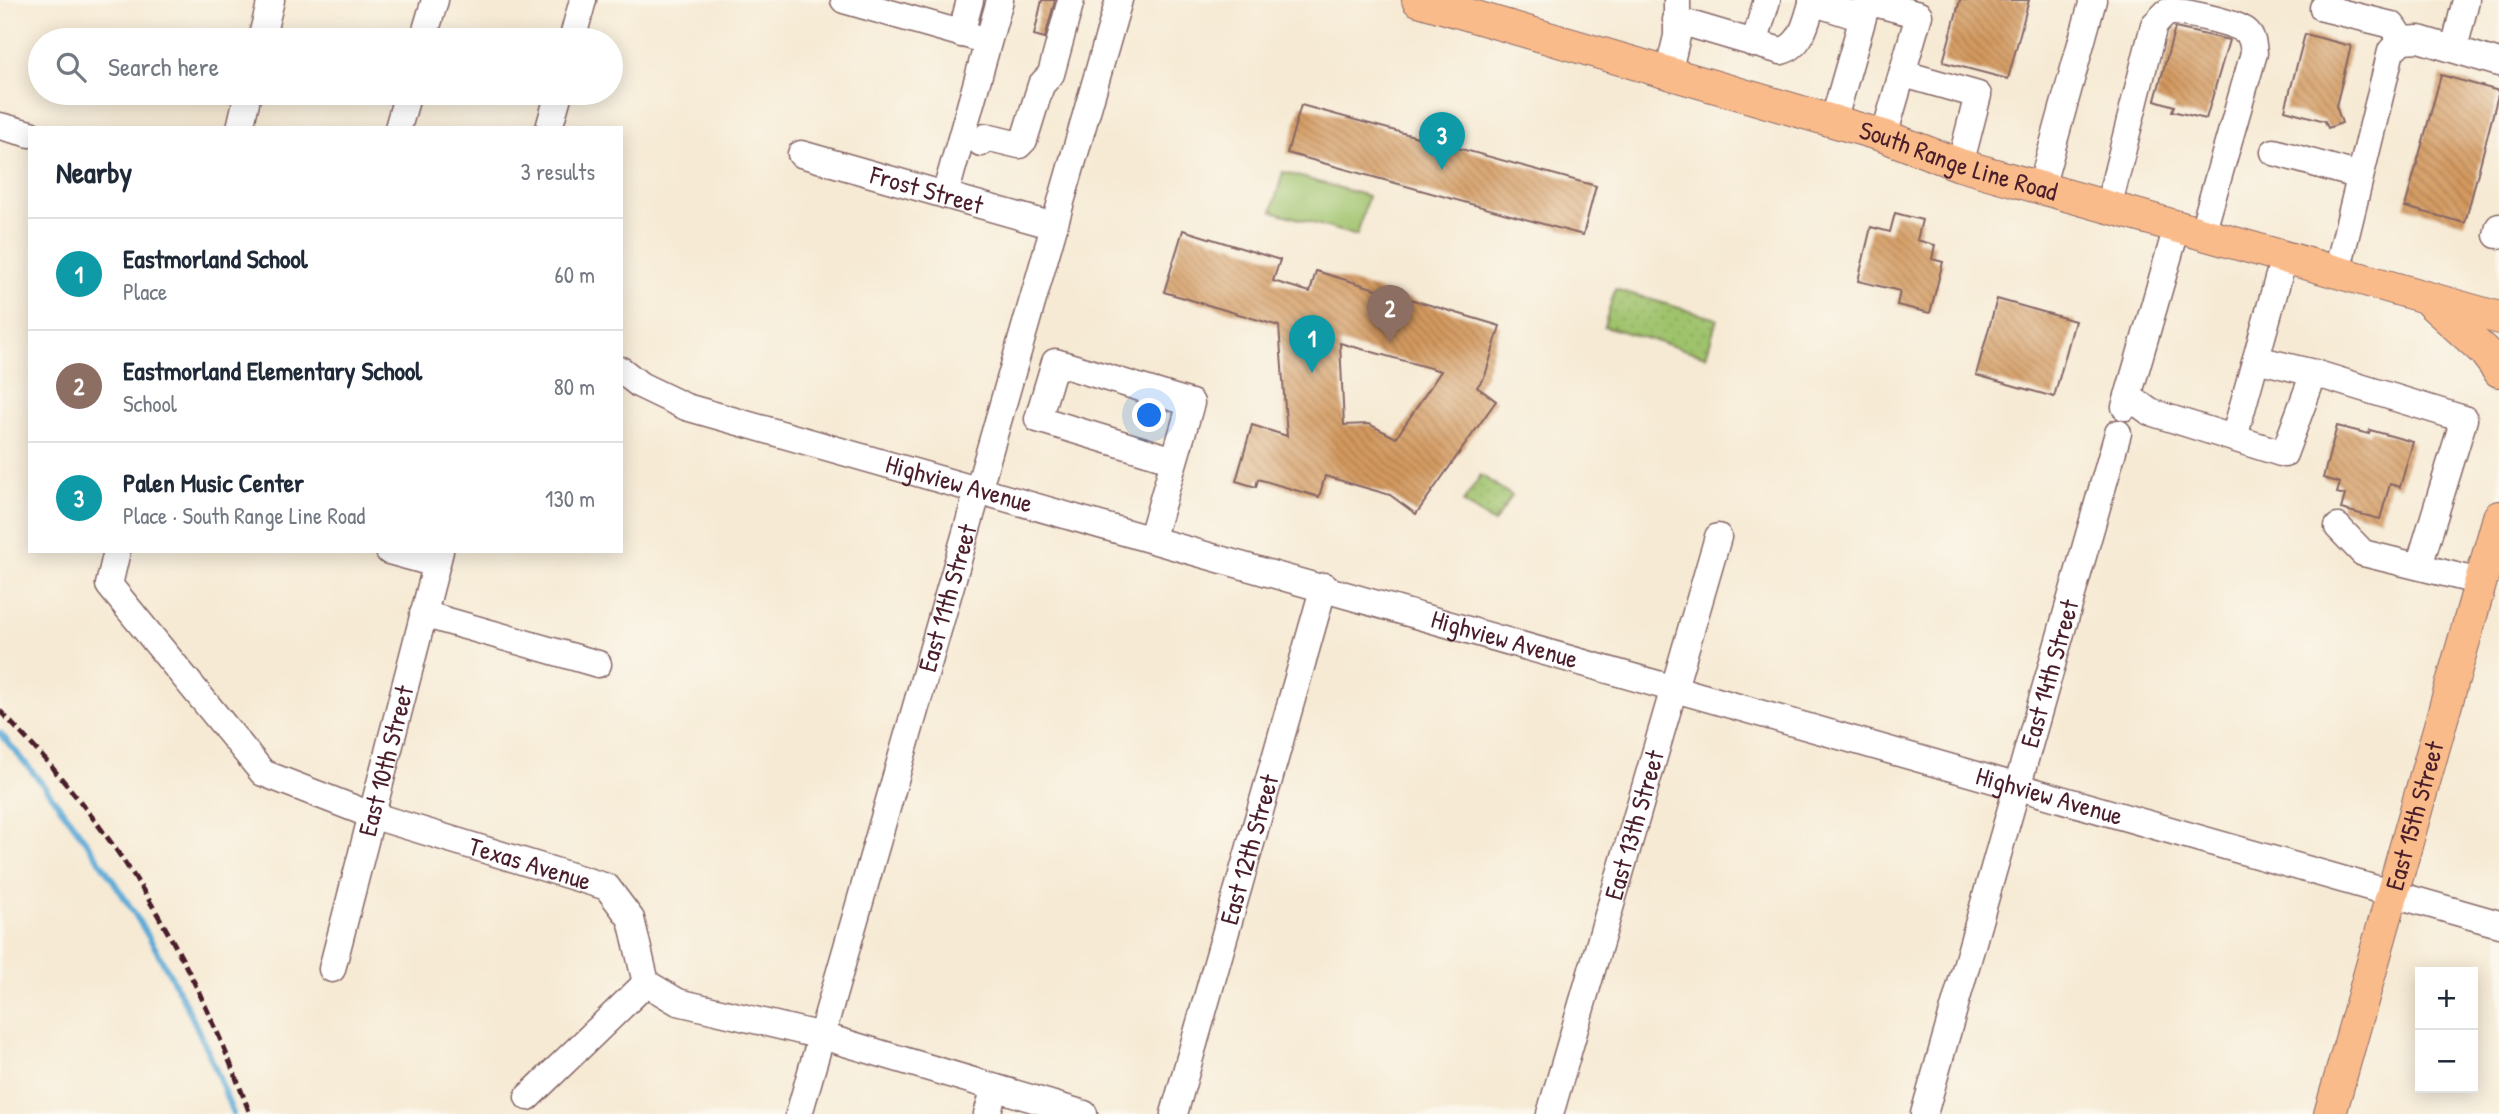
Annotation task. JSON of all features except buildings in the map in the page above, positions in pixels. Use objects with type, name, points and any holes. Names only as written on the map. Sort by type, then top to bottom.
[{"type":"main road","name":"South Range Line Road","points":[[1420,0],[1884,136],[1960,165],[2499,318]]},
{"type":"main road","points":[[2425,298],[2484,351],[2499,370]]},
{"type":"main road","name":"East 15th Street","points":[[2330,1114],[2499,517]]},
{"type":"street","points":[[264,28],[271,0]]},
{"type":"street","points":[[427,28],[435,0]]},
{"type":"street","points":[[575,28],[583,0]]},
{"type":"street","points":[[844,0],[988,41]]},
{"type":"street","points":[[961,33],[970,0]]},
{"type":"street","points":[[945,195],[971,139],[988,41],[1000,0]]},
{"type":"street","points":[[971,139],[986,137],[1018,145],[1024,140],[1041,85],[1051,74],[1071,0]]},
{"type":"street","name":"East 11th Street","points":[[799,1114],[1119,0]]},
{"type":"street","points":[[1754,44],[1767,0]]},
{"type":"street","points":[[2040,188],[2093,0]]},
{"type":"street","points":[[2454,49],[2466,0]]},
{"type":"street","points":[[1668,74],[1675,45],[1677,10],[1754,44],[1781,51],[1791,48],[1805,26],[1812,1],[1921,8],[1884,136]]},
{"type":"street","points":[[1833,122],[1866,6]]},
{"type":"street","points":[[2323,8],[2392,25],[2402,40]]},
{"type":"street","points":[[2108,208],[2154,25],[2167,12],[2187,13],[2244,29],[2253,43],[2254,53],[2126,402],[2284,454],[2314,373]]},
{"type":"street","points":[[2337,272],[2391,51],[2402,40],[2419,39],[2499,63]]},
{"type":"street","points":[[1904,74],[1978,95],[1960,165]]},
{"type":"street","points":[[240,126],[245,105]]},
{"type":"street","points":[[399,126],[405,105]]},
{"type":"street","points":[[550,126],[555,105]]},
{"type":"street","points":[[0,126],[28,133]]},
{"type":"street","points":[[2274,152],[2360,176]]},
{"type":"street","name":"Frost Street","points":[[801,154],[1054,226]]},
{"type":"street","points":[[2234,438],[2284,257]]},
{"type":"street","points":[[2256,359],[2314,373],[2464,419],[2419,566]]},
{"type":"street","points":[[1152,537],[1191,403],[1055,362],[1038,419],[1174,460]]},
{"type":"street","name":"Highview Avenue","points":[[623,372],[640,385],[686,407],[1324,586],[2018,788],[2499,924]]},
{"type":"street","name":"East 14th Street","points":[[1924,1114],[2118,433]]},
{"type":"street","points":[[2339,527],[2364,553],[2481,582]]},
{"type":"street","name":"East 13th Street","points":[[1550,1114],[1718,537]]},
{"type":"street","name":"Texas Avenue","points":[[117,553],[109,585],[263,774],[372,815],[607,887],[631,919],[646,983]]},
{"type":"street","points":[[403,553],[438,558]]},
{"type":"street","name":"East 10th Street","points":[[332,969],[438,558]]},
{"type":"street","name":"East 12th Street","points":[[1174,1114],[1324,586]]},
{"type":"street","points":[[426,606],[598,656]]},
{"type":"street","points":[[528,1097],[646,983],[678,1002],[822,1036],[1084,1114]]},
{"type":"street","points":[[987,1114],[995,1088]]},
{"type":"green space","points":[[1283,172],[1368,196],[1357,236],[1272,211]]},
{"type":"green space","points":[[1615,289],[1717,319],[1706,356],[1604,326]]},
{"type":"green space","points":[[1481,475],[1512,496],[1494,523],[1463,502]]},
{"type":"waterway","points":[[0,733],[71,821],[134,913],[189,1011],[233,1114]]},
{"type":"railway","points":[[0,711],[82,804],[148,898],[203,1000],[250,1114]]},
{"type":"place","name":"Palen Music Center","points":[[1442,170]]},
{"type":"place","name":"Eastmorland Elementary School","points":[[1390,343]]},
{"type":"place","name":"Eastmorland School","points":[[1312,373]]}]
